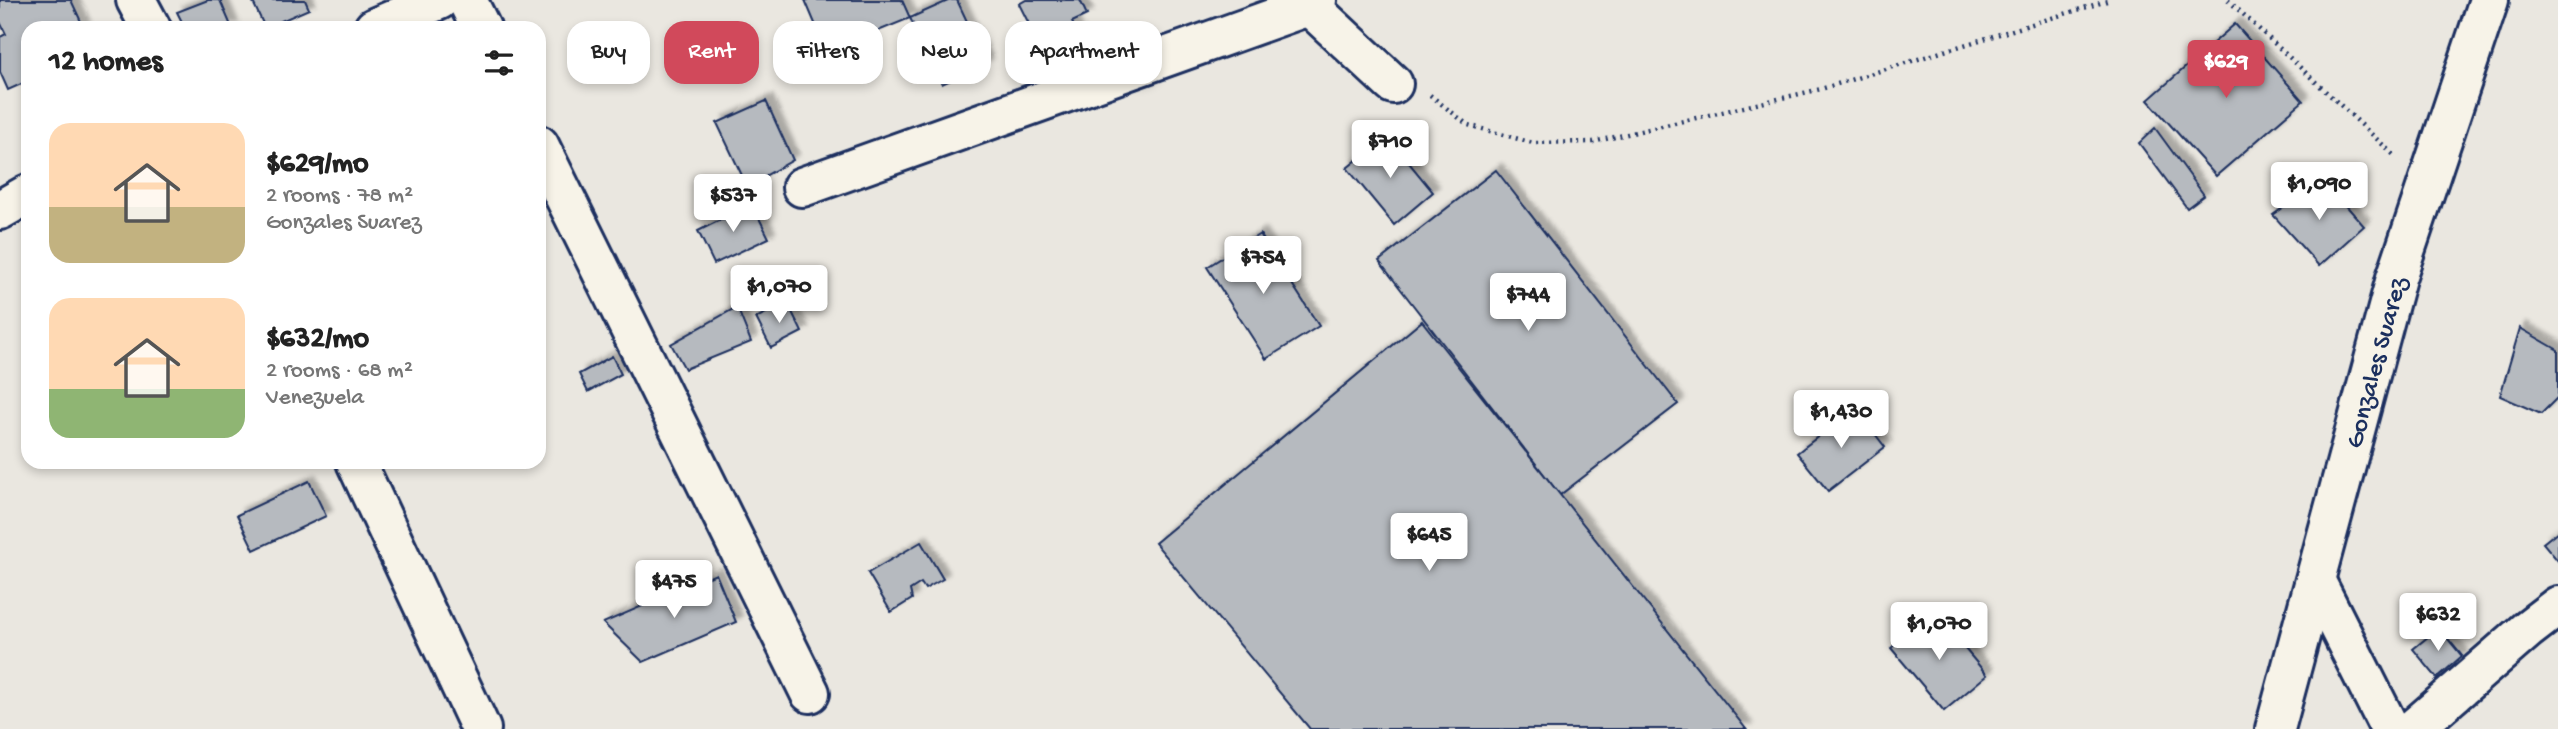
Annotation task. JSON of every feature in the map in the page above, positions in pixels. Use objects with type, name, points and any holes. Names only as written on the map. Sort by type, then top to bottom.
[{"type":"street","points":[[136,0],[147,21]]},
{"type":"street","points":[[467,0],[478,21]]},
{"type":"street","name":"Gonzales Suarez","points":[[2275,729],[2396,278],[2489,0]]},
{"type":"street","points":[[802,187],[1309,2],[1392,84]]},
{"type":"street","points":[[388,21],[425,3]]},
{"type":"street","points":[[546,159],[810,693]]},
{"type":"street","points":[[0,209],[21,198]]},
{"type":"street","points":[[359,469],[481,729]]},
{"type":"street","points":[[2316,582],[2390,729]]},
{"type":"street","points":[[2413,729],[2558,606]]},
{"type":"path","points":[[1392,84],[1425,90],[1468,125],[1533,143],[1593,142],[1821,89],[2110,0]]},
{"type":"path","points":[[2228,0],[2427,187]]},
{"type":"building","points":[[0,0],[71,0],[81,21],[21,21],[21,84],[8,90],[0,72],[0,37],[6,34],[0,22]]},
{"type":"building","points":[[208,0],[220,0],[229,21],[182,21],[177,12]]},
{"type":"building","points":[[252,0],[305,0],[309,9],[281,21],[262,21]]},
{"type":"building","points":[[805,0],[902,0],[910,18],[897,21],[883,29],[883,21],[814,21]]},
{"type":"building","points":[[950,0],[957,0],[967,21],[911,21],[910,18]]},
{"type":"building","points":[[1026,0],[1080,0],[1087,15],[1074,21],[1028,21],[1019,4]]},
{"type":"building","points":[[2235,24],[2303,101],[2216,176],[2148,100]]},
{"type":"building","points":[[766,101],[793,160],[747,186],[717,123]]},
{"type":"building","points":[[2155,128],[2204,195],[2187,208],[2139,143]]},
{"type":"building","points":[[1387,136],[1433,192],[1394,225],[1347,168]]},
{"type":"building","points":[[1496,170],[1678,404],[1560,495],[1379,261]]},
{"type":"building","points":[[2323,179],[2364,226],[2319,266],[2273,215]]},
{"type":"building","points":[[752,204],[769,238],[714,264],[698,231]]},
{"type":"building","points":[[1260,234],[1319,326],[1266,359],[1207,267]]},
{"type":"building","points":[[787,302],[802,332],[771,348],[756,318]]},
{"type":"building","points":[[737,307],[751,342],[685,369],[671,344]]},
{"type":"building","points":[[1422,321],[1746,729],[1310,729],[1155,543]]},
{"type":"building","points":[[2520,328],[2558,350],[2558,397],[2541,414],[2500,396]]},
{"type":"building","points":[[612,356],[621,374],[588,392],[579,374]]},
{"type":"building","points":[[1855,408],[1885,447],[1828,491],[1797,453]]},
{"type":"building","points":[[309,481],[326,516],[254,550],[237,515]]},
{"type":"building","points":[[2558,531],[2558,561],[2543,543]]},
{"type":"building","points":[[921,542],[943,579],[925,589],[921,583],[910,590],[912,599],[891,612],[868,573]]},
{"type":"building","points":[[716,574],[736,622],[643,662],[603,623]]},
{"type":"building","points":[[1934,612],[1987,675],[1944,711],[1891,648]]},
{"type":"building","points":[[2439,628],[2462,656],[2437,678],[2413,649]]}]
